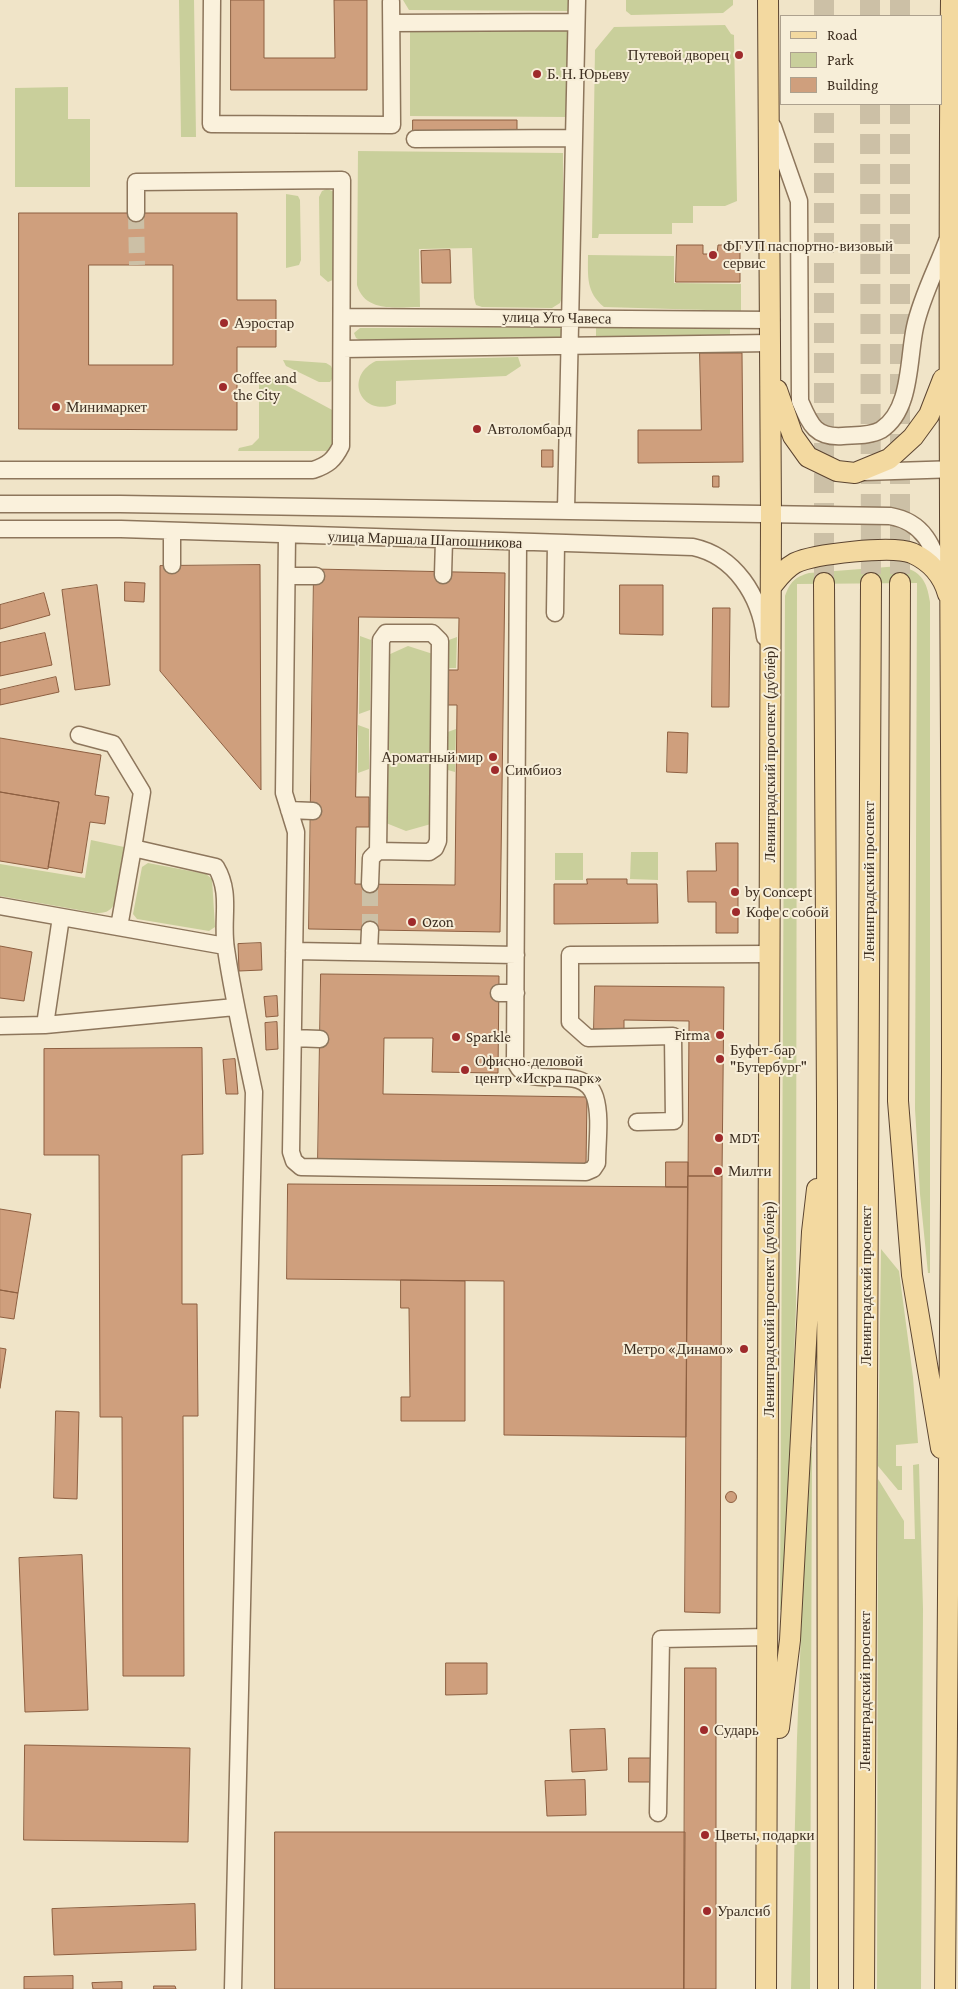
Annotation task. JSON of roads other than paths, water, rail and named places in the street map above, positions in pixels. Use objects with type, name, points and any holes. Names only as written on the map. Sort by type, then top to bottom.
[{"type":"main road","name":"Ленинградский проспект (дублёр)","points":[[766,1989],[771,587],[768,0]]},
{"type":"main road","points":[[945,1989],[949,1495],[955,1314],[951,604],[953,469],[948,368],[948,239],[953,210],[950,0]]},
{"type":"main road","points":[[771,366],[793,436],[808,457],[836,471],[855,473],[889,459],[913,437],[929,415],[948,368]]},
{"type":"main road","points":[[771,587],[781,573],[794,563],[816,556],[892,549],[911,552],[928,562],[944,581],[951,604]]},
{"type":"main road","name":"Ленинградский проспект","points":[[864,1989],[871,582]]},
{"type":"main road","points":[[824,583],[827,1105],[828,1989]]},
{"type":"main road","points":[[900,583],[898,1101],[912,1275],[949,1495]]},
{"type":"main road","points":[[768,1817],[790,1640],[812,1232],[827,1105]]},
{"type":"street","points":[[212,0],[211,124],[392,126],[391,2]]},
{"type":"street","points":[[566,510],[577,0]]},
{"type":"street","points":[[392,22],[576,22]]},
{"type":"street","points":[[769,112],[776,141],[799,201],[800,402],[810,425],[821,433],[834,436],[865,435],[881,430],[899,409],[915,325],[948,239]]},
{"type":"street","points":[[415,139],[574,138]]},
{"type":"street","points":[[0,470],[313,470],[326,466],[335,457],[341,446],[342,180],[136,182],[136,213]]},
{"type":"street","name":"улица Уго Чавеса","points":[[342,317],[771,320]]},
{"type":"street","name":"улица Уго Чавеса","points":[[342,349],[771,342]]},
{"type":"street","points":[[855,473],[953,469]]},
{"type":"street","name":"улица Маршала Шапошникова","points":[[0,504],[566,510],[890,516],[904,518],[921,531],[932,544],[944,581]]},
{"type":"street","name":"улица Маршала Шапошникова","points":[[0,529],[172,531],[693,547],[716,555],[736,571],[753,596],[765,633],[770,671]]},
{"type":"street","points":[[172,531],[172,565]]},
{"type":"street","points":[[287,535],[284,793],[296,832],[291,1152],[294,1161],[301,1167],[589,1171],[596,1163],[595,1098],[588,1086],[576,1078],[529,1076],[520,1070],[515,1060],[518,542]]},
{"type":"street","points":[[443,574],[444,540]]},
{"type":"street","points":[[555,613],[556,544]]},
{"type":"street","points":[[287,576],[316,576]]},
{"type":"street","points":[[370,884],[371,862],[378,851],[381,640],[388,632],[432,633],[440,641],[437,846],[429,852],[378,851]]},
{"type":"street","points":[[79,734],[113,744],[142,792],[119,927]]},
{"type":"street","points":[[291,815],[313,815]]},
{"type":"street","points":[[133,848],[216,867],[224,882],[225,946],[235,1007],[254,1092],[233,1989]]},
{"type":"street","points":[[0,906],[225,946]]},
{"type":"street","points":[[45,1025],[61,917]]},
{"type":"street","points":[[369,952],[370,930]]},
{"type":"street","points":[[294,951],[516,954]]},
{"type":"street","points":[[637,1122],[674,1121],[673,1036],[588,1038],[570,1022],[570,955],[770,954]]},
{"type":"street","points":[[499,993],[516,993]]},
{"type":"street","points":[[0,1026],[45,1025],[235,1007]]},
{"type":"street","points":[[293,1038],[320,1039]]},
{"type":"street","points":[[658,1813],[661,1639],[768,1637]]},
{"type":"tunnel","points":[[824,0],[824,15]]},
{"type":"tunnel","points":[[870,0],[870,15]]},
{"type":"tunnel","points":[[900,0],[900,15]]},
{"type":"tunnel","points":[[824,105],[824,583]]},
{"type":"tunnel","points":[[870,105],[871,583]]},
{"type":"tunnel","points":[[900,105],[900,583]]},
{"type":"tunnel","points":[[136,213],[137,265]]},
{"type":"tunnel","points":[[370,884],[370,930]]},
{"type":"place","name":"Путевой дворец","points":[[739,55]]},
{"type":"place","name":"Б. Н. Юрьеву","points":[[537,74]]},
{"type":"place","name":"ФГУП паспортно-визовый сервис","points":[[713,255]]},
{"type":"place","name":"Аэростар","points":[[224,323]]},
{"type":"place","name":"Coffee and the City","points":[[223,387]]},
{"type":"place","name":"Минимаркет","points":[[56,407]]},
{"type":"place","name":"Автоломбард","points":[[477,429]]},
{"type":"place","name":"Ароматный мир","points":[[493,757]]},
{"type":"place","name":"Симбиоз","points":[[495,770]]},
{"type":"place","name":"by Concept","points":[[735,892]]},
{"type":"place","name":"Кофе с собой","points":[[736,912]]},
{"type":"place","name":"Ozon","points":[[412,922]]},
{"type":"place","name":"Firma","points":[[720,1035]]},
{"type":"place","name":"Sparkle","points":[[456,1037]]},
{"type":"place","name":"Буфет-бар \"Бутербург\"","points":[[720,1059]]},
{"type":"place","name":"Офисно-деловой центр «Искра парк»","points":[[465,1070]]},
{"type":"place","name":"MDT","points":[[719,1138]]},
{"type":"place","name":"Милти","points":[[718,1171]]},
{"type":"place","name":"Метро «Динамо»","points":[[744,1349]]},
{"type":"place","name":"Сударь","points":[[704,1730]]},
{"type":"place","name":"Цветы, подарки","points":[[705,1835]]},
{"type":"place","name":"Уралсиб","points":[[707,1911]]}]
